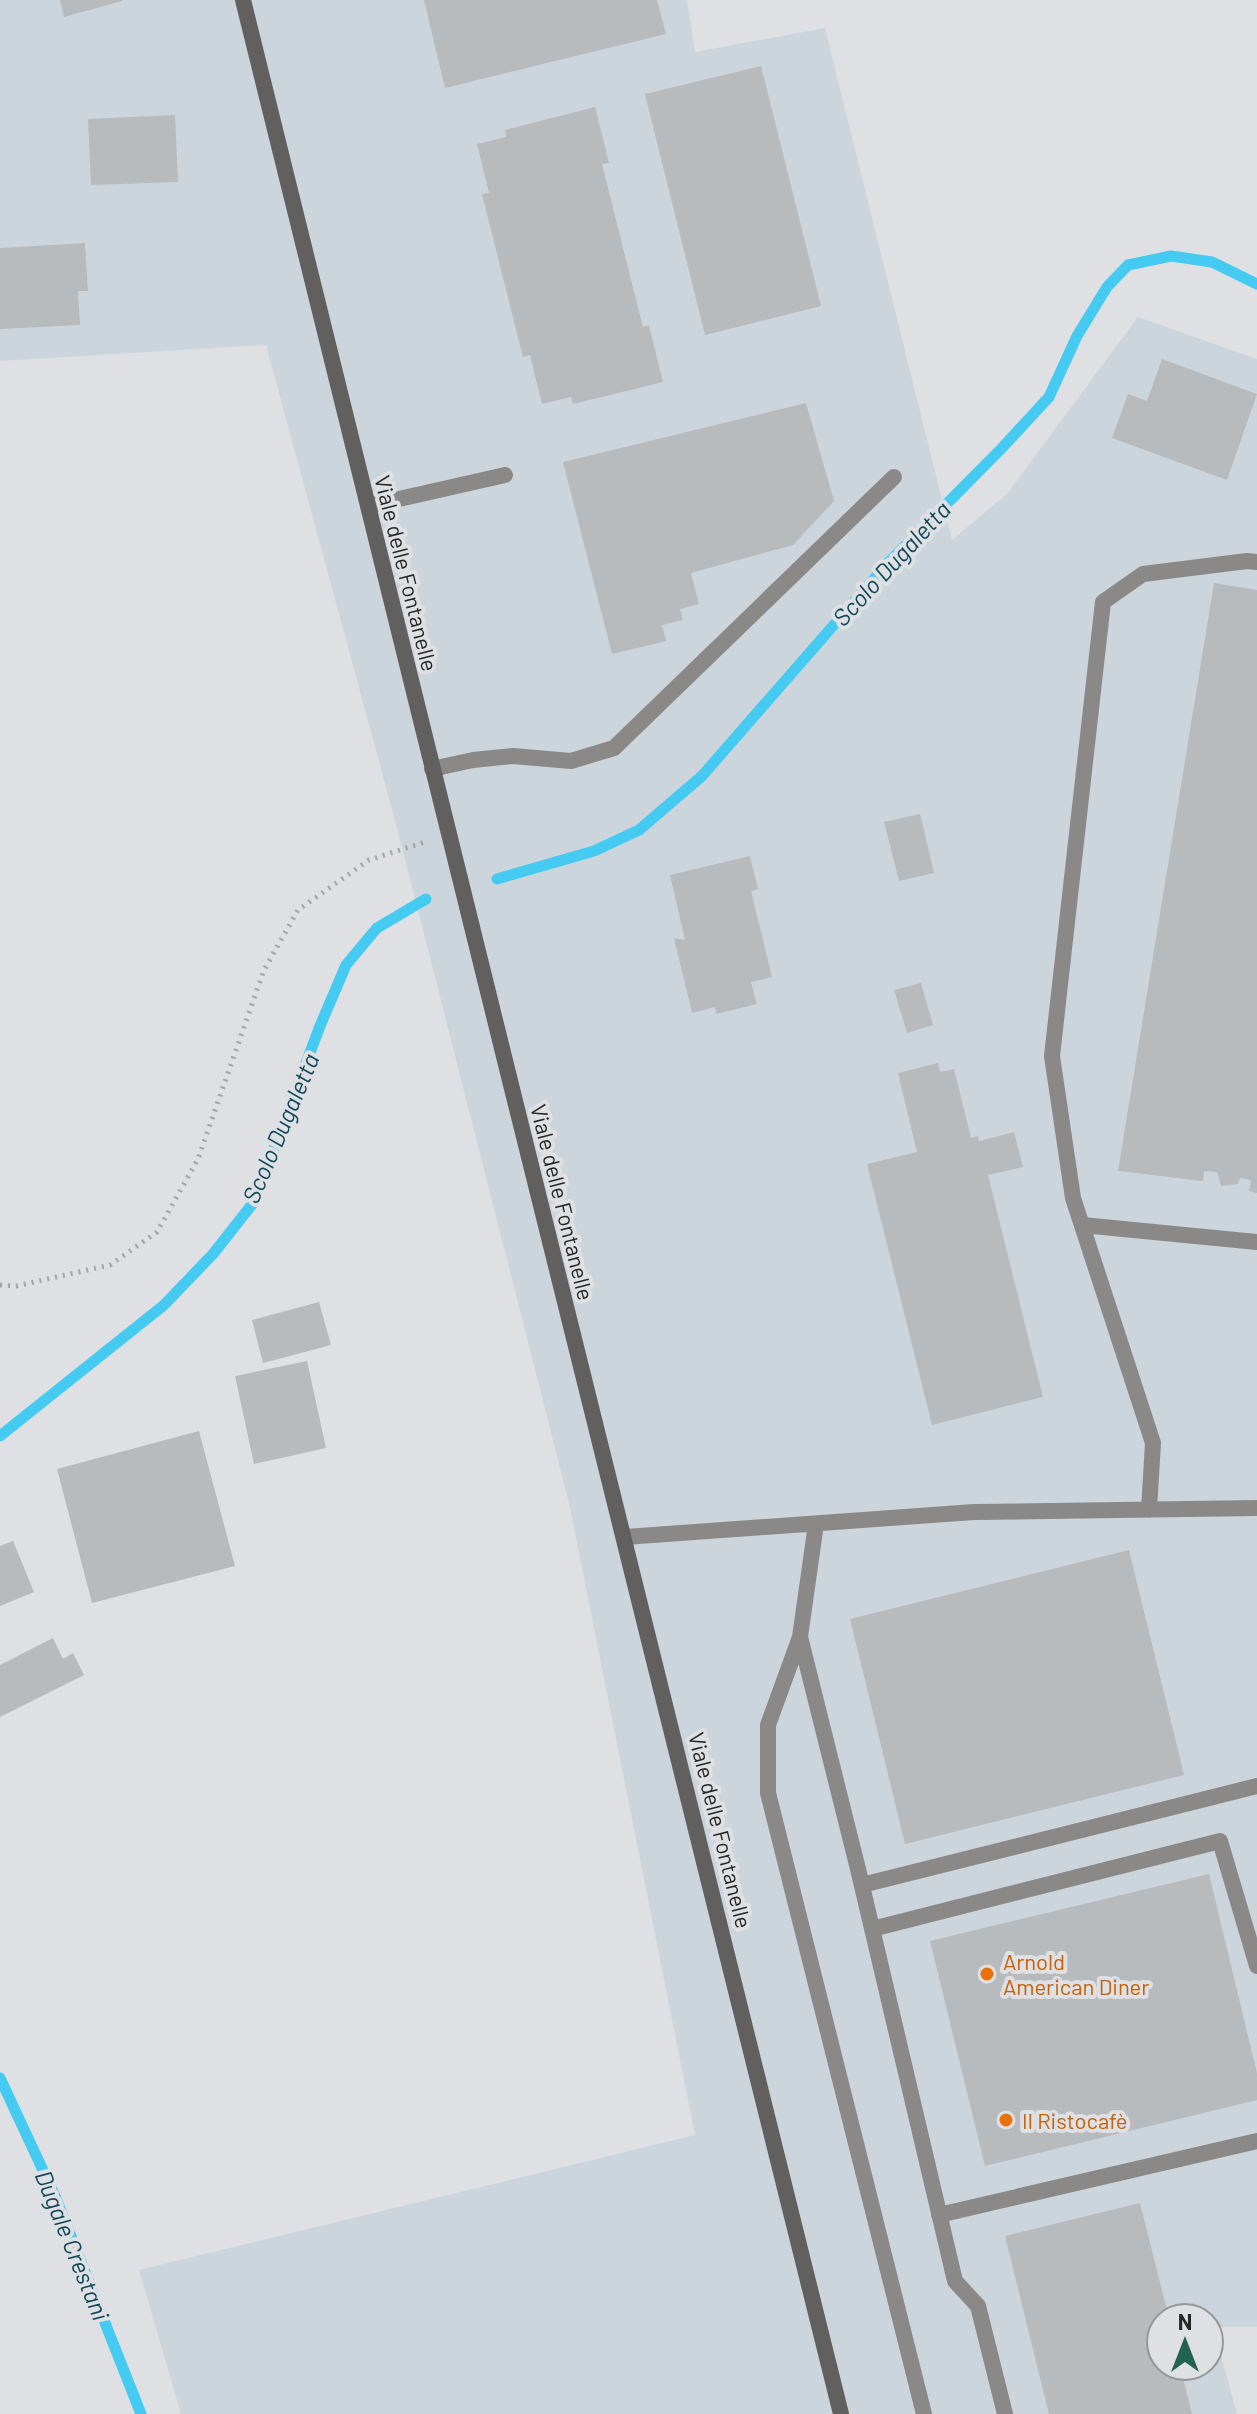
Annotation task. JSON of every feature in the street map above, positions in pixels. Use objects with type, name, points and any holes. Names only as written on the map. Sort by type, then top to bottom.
[{"type":"main road","name":"Viale delle Fontanelle","points":[[243,0],[841,2414]]},
{"type":"lane","points":[[368,506],[505,475]]},
{"type":"lane","points":[[432,769],[513,756],[571,761],[614,748],[894,477]]},
{"type":"lane","points":[[1149,1510],[1153,1443],[1073,1198],[1052,1056],[1103,602],[1143,574],[1257,562]]},
{"type":"lane","points":[[1082,1225],[1257,1242]]},
{"type":"lane","points":[[625,1537],[974,1512],[1257,1508]]},
{"type":"lane","points":[[816,1524],[800,1637],[768,1725],[768,1793],[924,2414]]},
{"type":"lane","points":[[800,1637],[955,2281],[978,2306],[1005,2414]]},
{"type":"lane","points":[[862,1885],[1257,1786]]},
{"type":"lane","points":[[872,1929],[1220,1841],[1257,1966]]},
{"type":"lane","points":[[939,2215],[1257,2141]]},
{"type":"path","points":[[0,1285],[16,1286],[110,1265],[157,1232],[198,1159],[264,970],[298,910],[369,860],[449,835]]},
{"type":"shaded area","points":[[0,0],[687,0],[695,52],[825,28],[952,540],[1007,494],[1138,317],[1257,359],[1257,2327],[1225,2327],[1225,2302],[1145,2302],[1145,2382],[1225,2382],[1225,2370],[1237,2414],[181,2414],[139,2270],[695,2135],[569,1503],[396,824],[266,345],[0,361]]},
{"type":"building","points":[[60,0],[122,0],[122,1],[64,17]]},
{"type":"building","points":[[424,0],[657,0],[666,34],[445,88]]},
{"type":"building","points":[[761,66],[821,306],[705,335],[645,94]]},
{"type":"building","points":[[595,107],[609,163],[602,164],[643,327],[649,325],[663,382],[573,404],[571,397],[542,404],[530,355],[523,357],[482,194],[489,193],[477,144],[506,137],[505,130]]},
{"type":"building","points":[[175,115],[178,182],[91,185],[88,119]]},
{"type":"building","points":[[85,243],[88,291],[78,291],[80,325],[0,329],[0,248]]},
{"type":"building","points":[[1162,359],[1257,394],[1227,480],[1112,438],[1128,394],[1147,401]]},
{"type":"building","points":[[806,403],[834,501],[793,545],[691,573],[699,604],[680,609],[683,620],[662,625],[666,641],[612,654],[563,462]]},
{"type":"building","points":[[1214,583],[1257,590],[1257,1193],[1249,1191],[1251,1180],[1240,1178],[1238,1184],[1221,1186],[1217,1172],[1204,1171],[1203,1181],[1118,1171]]},
{"type":"building","points":[[920,814],[934,873],[899,881],[884,822]]},
{"type":"building","points":[[750,856],[758,889],[751,891],[772,977],[751,982],[757,1004],[716,1014],[715,1007],[692,1013],[674,938],[685,940],[670,875]]},
{"type":"building","points":[[921,983],[933,1025],[907,1033],[894,990]]},
{"type":"building","points":[[938,1063],[940,1072],[954,1069],[971,1138],[978,1136],[979,1141],[1014,1132],[1023,1167],[988,1175],[1043,1397],[932,1425],[867,1164],[917,1152],[898,1073]]},
{"type":"building","points":[[319,1302],[331,1345],[263,1363],[252,1320]]},
{"type":"building","points":[[307,1361],[326,1448],[254,1464],[235,1376]]},
{"type":"building","points":[[199,1431],[235,1566],[92,1603],[57,1469]]},
{"type":"building","points":[[13,1541],[34,1592],[0,1606],[0,1546]]},
{"type":"building","points":[[1129,1550],[1184,1775],[905,1844],[850,1619]]},
{"type":"building","points":[[53,1638],[63,1659],[73,1653],[84,1675],[0,1717],[0,1665]]},
{"type":"building","points":[[1209,1874],[1257,2073],[1257,2100],[985,2166],[930,1941]]},
{"type":"building","points":[[1140,2203],[1165,2302],[1145,2302],[1145,2382],[1184,2382],[1192,2414],[1049,2414],[1005,2236]]},
{"type":"waterway","name":"Scolo Dugaletta","points":[[497,879],[594,851],[639,830],[702,776],[887,564],[1049,397],[1077,336],[1107,287],[1128,265],[1171,256],[1212,262],[1257,284]]},
{"type":"waterway","name":"Scolo Dugaletta","points":[[0,1436],[164,1305],[213,1254],[254,1202],[346,965],[377,928],[426,899]]},
{"type":"waterway","name":"Dugale Crestani","points":[[0,2078],[55,2196],[141,2414]]},
{"type":"place","name":"Arnold American Diner","points":[[987,1974]]},
{"type":"place","name":"Il Ristocafè","points":[[1006,2120]]}]
